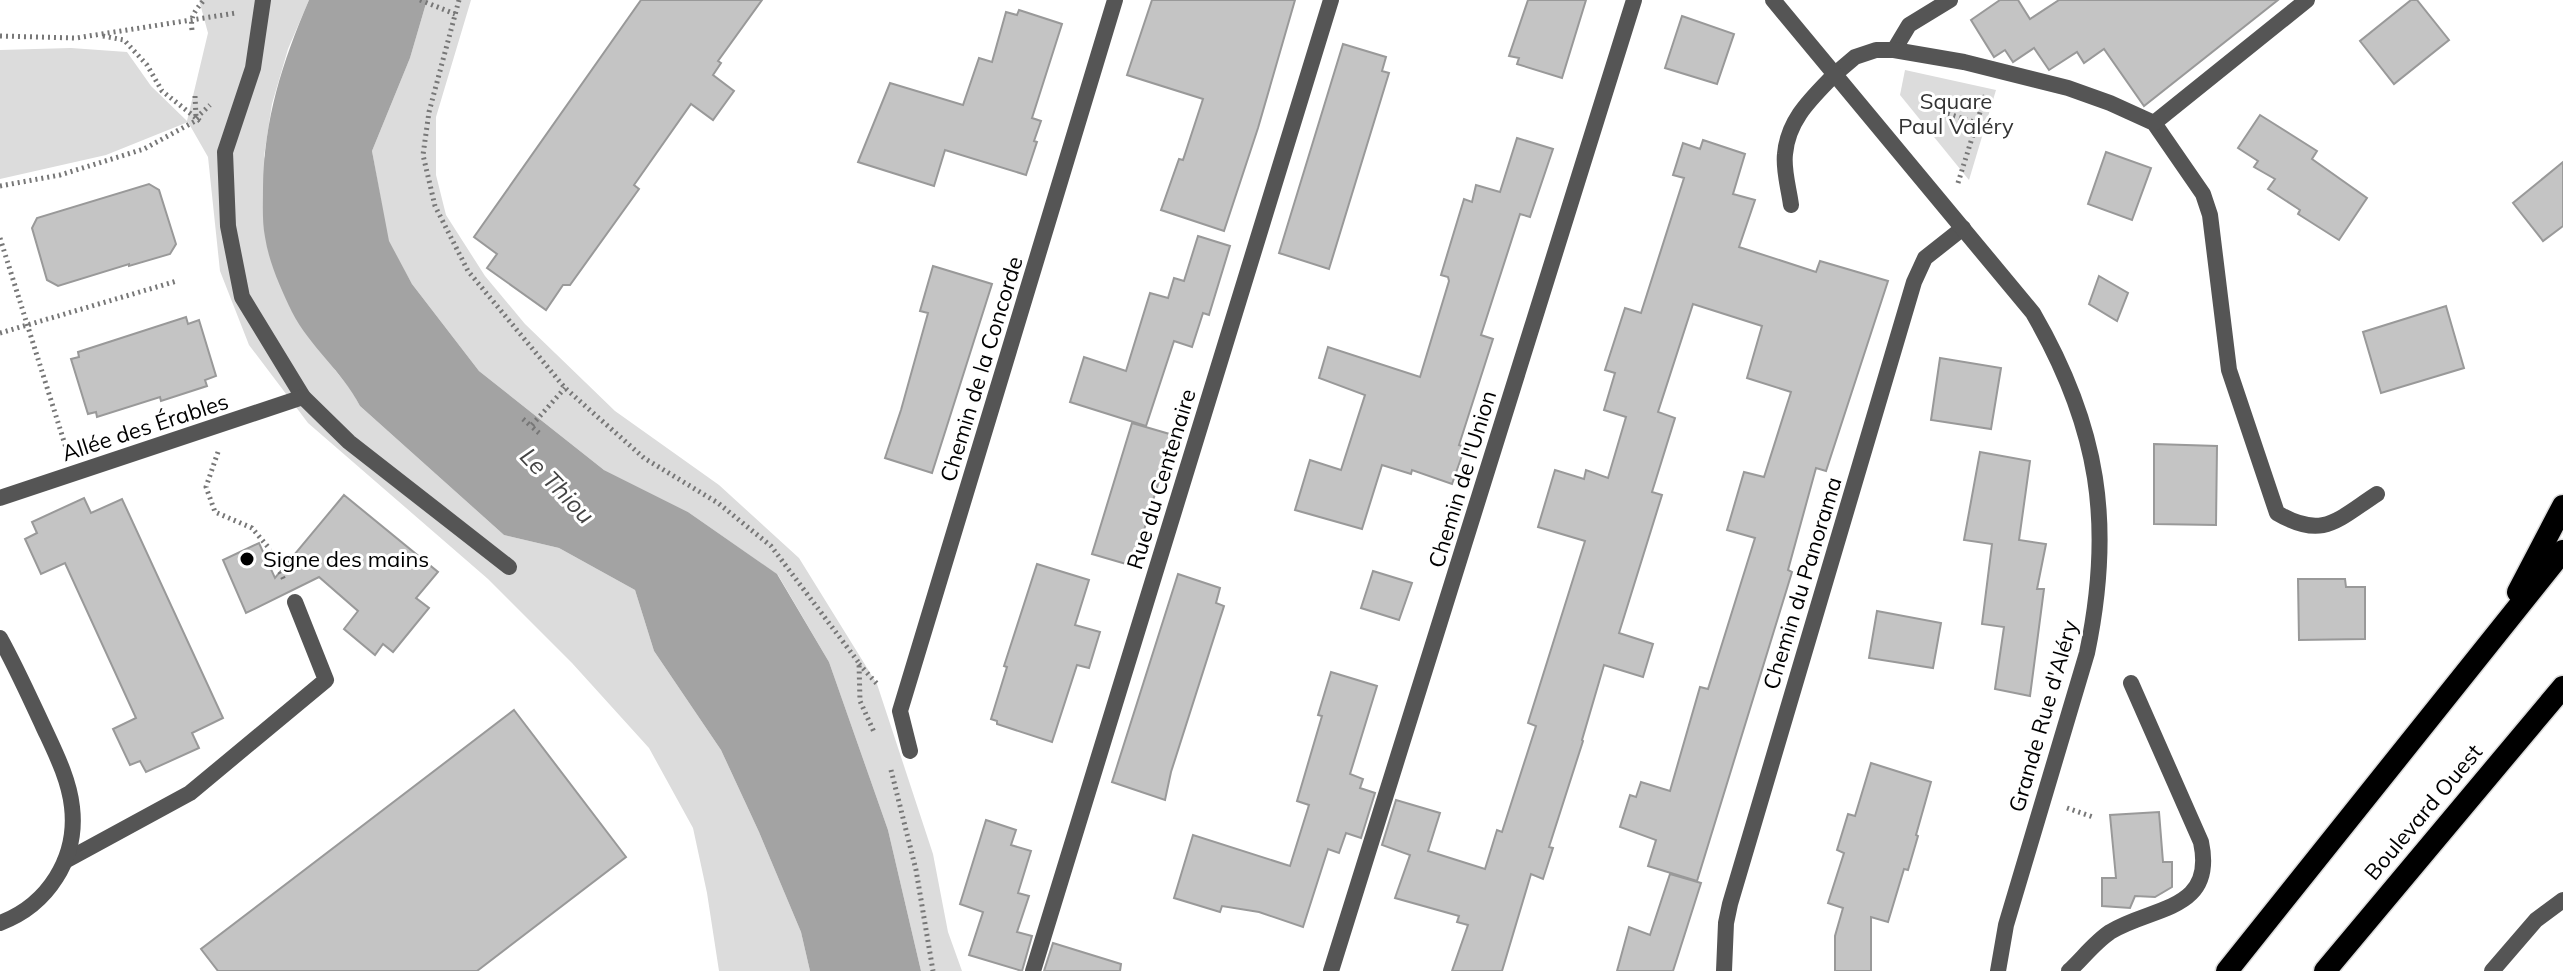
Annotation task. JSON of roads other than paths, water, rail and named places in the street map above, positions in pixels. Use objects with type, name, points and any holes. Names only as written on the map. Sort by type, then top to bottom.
[{"type":"highway","points":[[2493,639],[2563,506]]},
{"type":"highway","points":[[2227,971],[2563,551]]},
{"type":"highway","name":"Boulevard Ouest","points":[[2325,971],[2563,687]]},
{"type":"street","name":"Chemin de la Concorde","points":[[910,751],[900,711],[1115,0]]},
{"type":"street","name":"Rue du Centenaire","points":[[1033,971],[1331,0]]},
{"type":"street","name":"Chemin de l'Union","points":[[1331,971],[1634,0]]},
{"type":"street","name":"Grande Rue d'Aléry","points":[[1773,0],[2018,293],[2056,353],[2088,439],[2097,482],[2101,525],[2096,611],[2087,653],[2006,925],[1998,971]]},
{"type":"street","points":[[1894,50],[1909,25],[1950,0]]},
{"type":"street","points":[[2154,123],[2307,0]]},
{"type":"street","points":[[262,4],[253,68],[225,152],[228,226],[242,297],[303,397],[349,442],[509,567]]},
{"type":"street","points":[[1791,205],[1785,156],[1791,127],[1800,109],[1855,57],[1876,50],[1894,50],[2068,88],[2154,123],[2203,194],[2210,215],[2229,370],[2277,513],[2296,524],[2316,528],[2336,520],[2377,494]]},
{"type":"street","name":"Chemin du Panorama","points":[[1724,971],[1730,904],[1914,282],[1925,258],[1963,228]]},
{"type":"street","name":"Allée des Érables","points":[[0,498],[303,397]]},
{"type":"street","points":[[65,861],[190,793],[326,680],[295,602]]},
{"type":"street","points":[[0,638],[22,677],[67,784],[73,831],[65,861],[45,894],[29,909],[0,923]]},
{"type":"street","points":[[2069,971],[2110,932],[2184,901],[2196,889],[2203,874],[2201,842],[2131,683]]},
{"type":"street","points":[[2492,971],[2536,920],[2563,900]]},
{"type":"water","name":"Le Thiou","points":[[309,0],[427,0],[410,58],[372,151],[389,241],[412,284],[479,371],[604,470],[688,512],[777,574],[829,662],[888,830],[921,971],[810,971],[801,932],[759,832],[721,750],[654,651],[635,590],[559,548],[504,535],[360,406],[299,325],[269,256],[263,225],[263,188],[267,138],[276,92]]},
{"type":"place","name":"Signe des mains","points":[[247,559]]},
{"type":"park label","name":"Square Paul Valéry","points":[[1956,114]]}]
